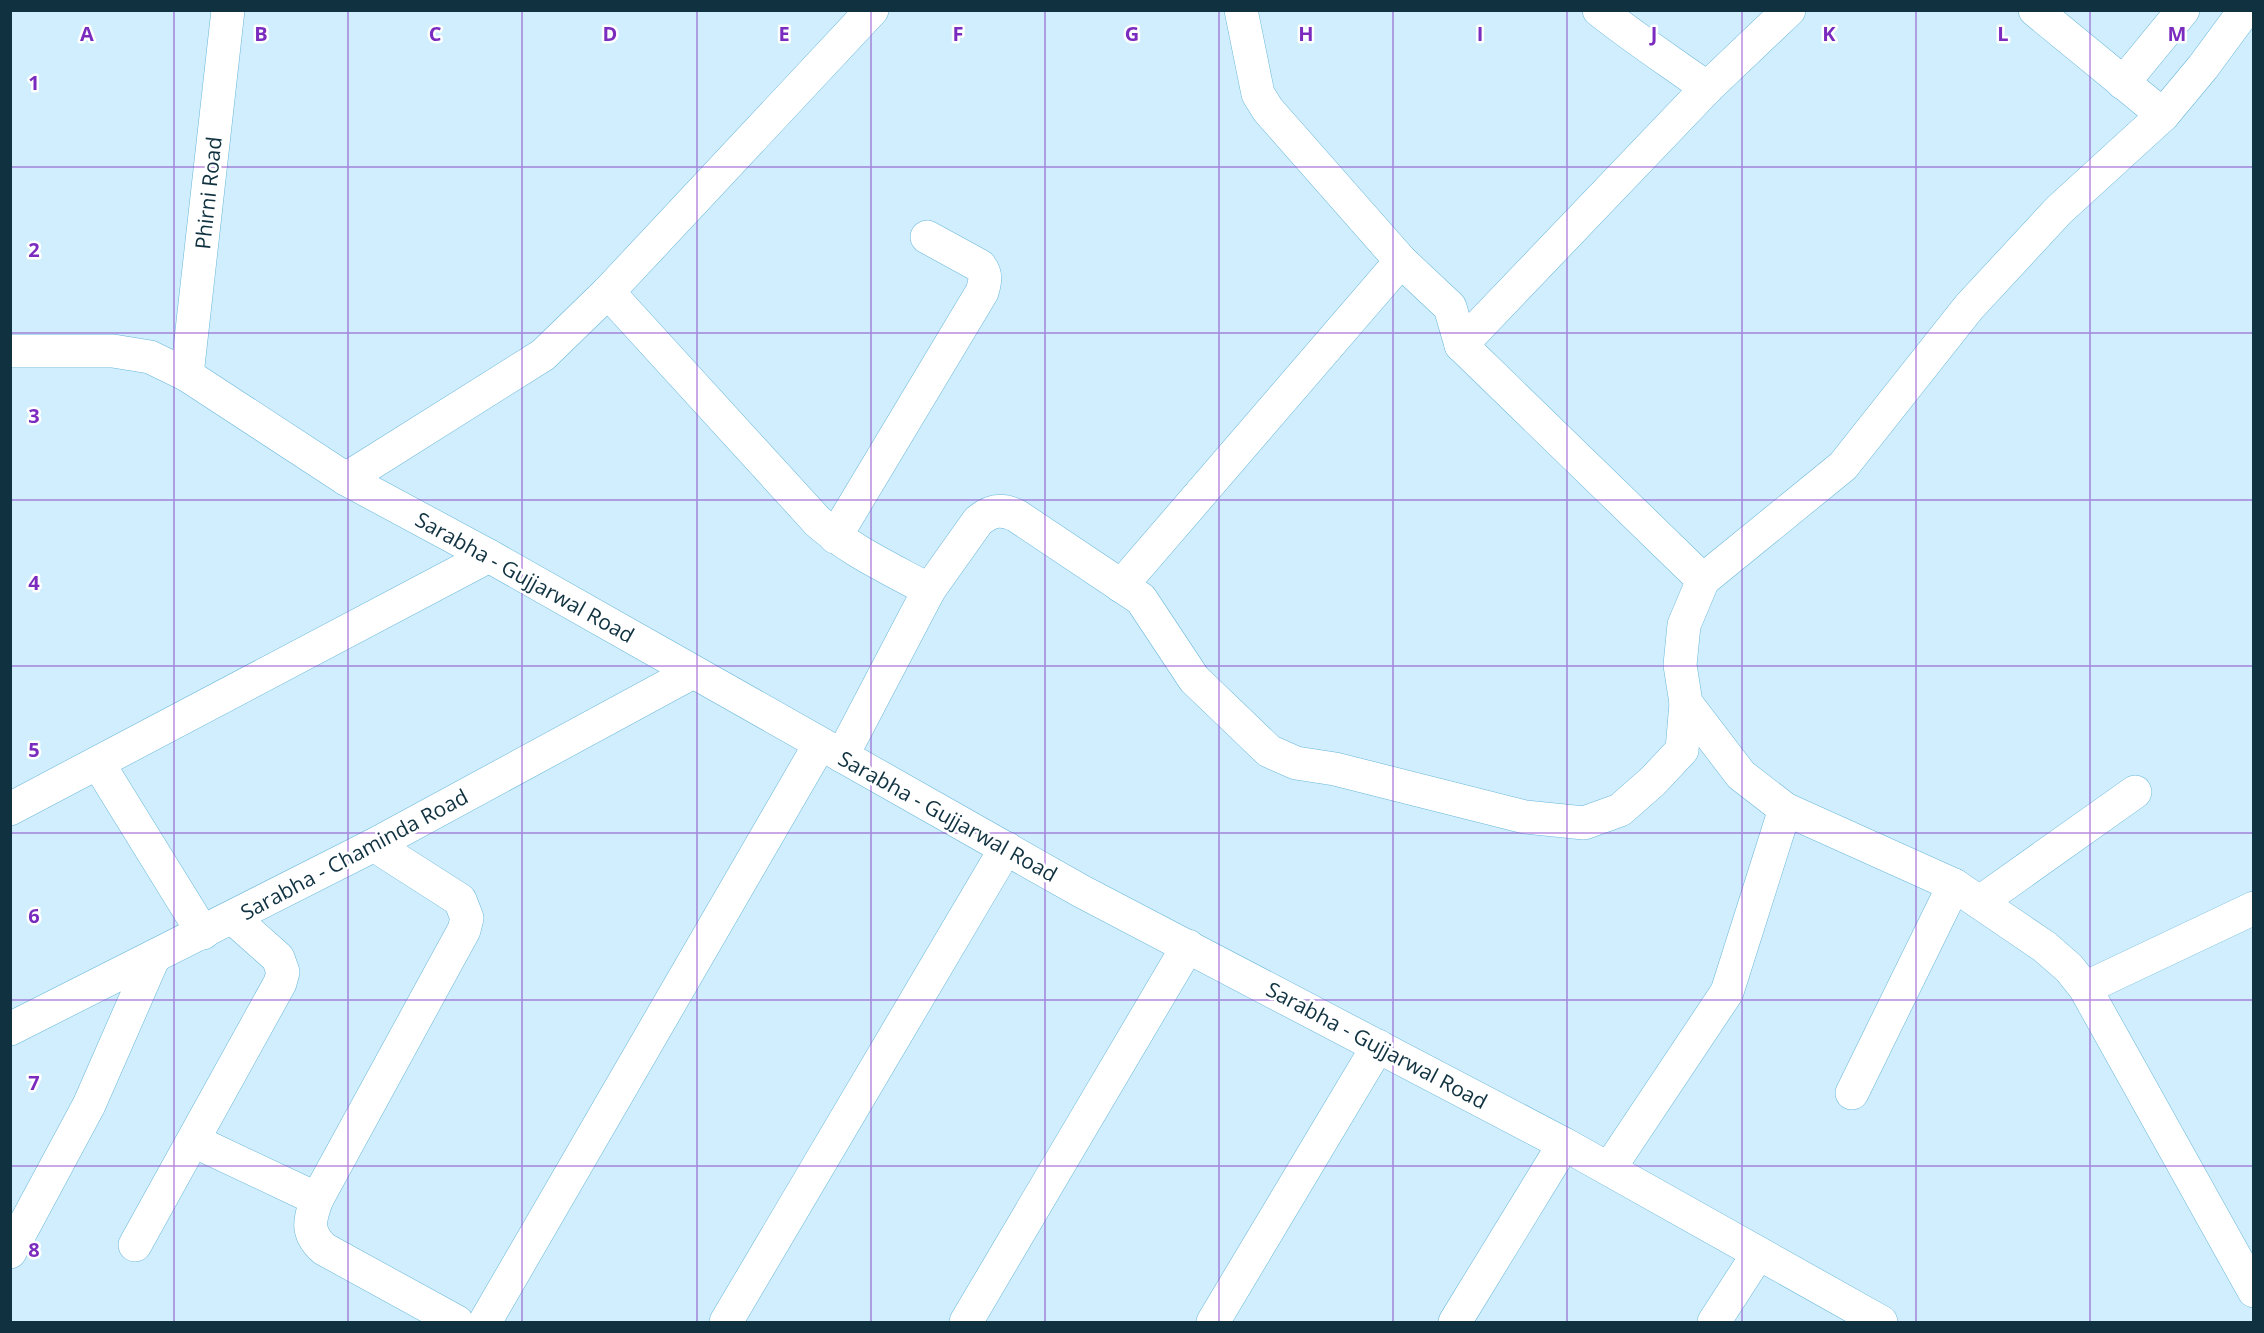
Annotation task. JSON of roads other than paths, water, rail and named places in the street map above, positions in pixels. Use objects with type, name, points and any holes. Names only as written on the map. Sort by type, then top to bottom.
[{"type":"street","name":"Phirni Road","points":[[187,375],[228,10]]},
{"type":"street","points":[[346,479],[543,355],[608,292],[872,10]]},
{"type":"street","points":[[1241,10],[1258,94],[1268,110],[1401,261],[1450,307],[1461,345],[1703,580]]},
{"type":"street","points":[[1599,10],[1633,38],[1707,88]]},
{"type":"street","points":[[1461,345],[1707,88],[1789,10]]},
{"type":"street","points":[[2035,10],[2163,115]]},
{"type":"street","points":[[2123,84],[2183,10]]},
{"type":"street","points":[[485,1323],[929,590],[978,521],[986,514],[996,510],[1007,511],[1017,516],[1141,599],[1194,679],[1269,751],[1296,763],[1335,769],[1525,817],[1584,823],[1620,810],[1653,781],[1682,750],[1686,703],[1680,665],[1684,625],[1703,580],[1843,466],[1969,307],[2059,210],[2163,115],[2203,67],[2245,10]]},
{"type":"street","points":[[835,537],[982,292],[985,272],[980,266],[927,237]]},
{"type":"street","points":[[1121,586],[1401,261]]},
{"type":"street","points":[[608,292],[818,522],[835,537],[929,590]]},
{"type":"street","name":"Sarabha - Gujjarwal Road","points":[[10,351],[113,351],[150,357],[187,375],[346,479],[489,556],[1081,891],[1564,1144],[1881,1323]]},
{"type":"street","points":[[10,809],[489,556]]},
{"type":"street","name":"Sarabha - Chaminda Road","points":[[10,1029],[153,959],[374,845],[693,672]]},
{"type":"street","points":[[1686,703],[1741,775],[1785,809],[1967,893],[2045,947],[2068,968],[2085,988],[2253,1291]]},
{"type":"street","points":[[98,763],[203,933]]},
{"type":"street","points":[[1852,1093],[1967,893],[2135,792]]},
{"type":"street","points":[[1609,1169],[1727,992],[1785,809]]},
{"type":"street","points":[[374,845],[460,900],[467,918],[464,930],[317,1199],[311,1216],[311,1229],[314,1240],[324,1250],[457,1323]]},
{"type":"street","points":[[726,1323],[1006,848]]},
{"type":"street","points":[[2085,988],[2253,908]]},
{"type":"street","points":[[135,1245],[280,983],[283,972],[278,958],[233,918]]},
{"type":"street","points":[[966,1323],[1188,946]]},
{"type":"street","points":[[10,1252],[89,1105],[153,959]]},
{"type":"street","points":[[1212,1323],[1378,1046]]},
{"type":"street","points":[[194,1141],[317,1199]]},
{"type":"street","points":[[1455,1323],[1564,1144]]},
{"type":"street","points":[[1714,1323],[1758,1254]]}]
